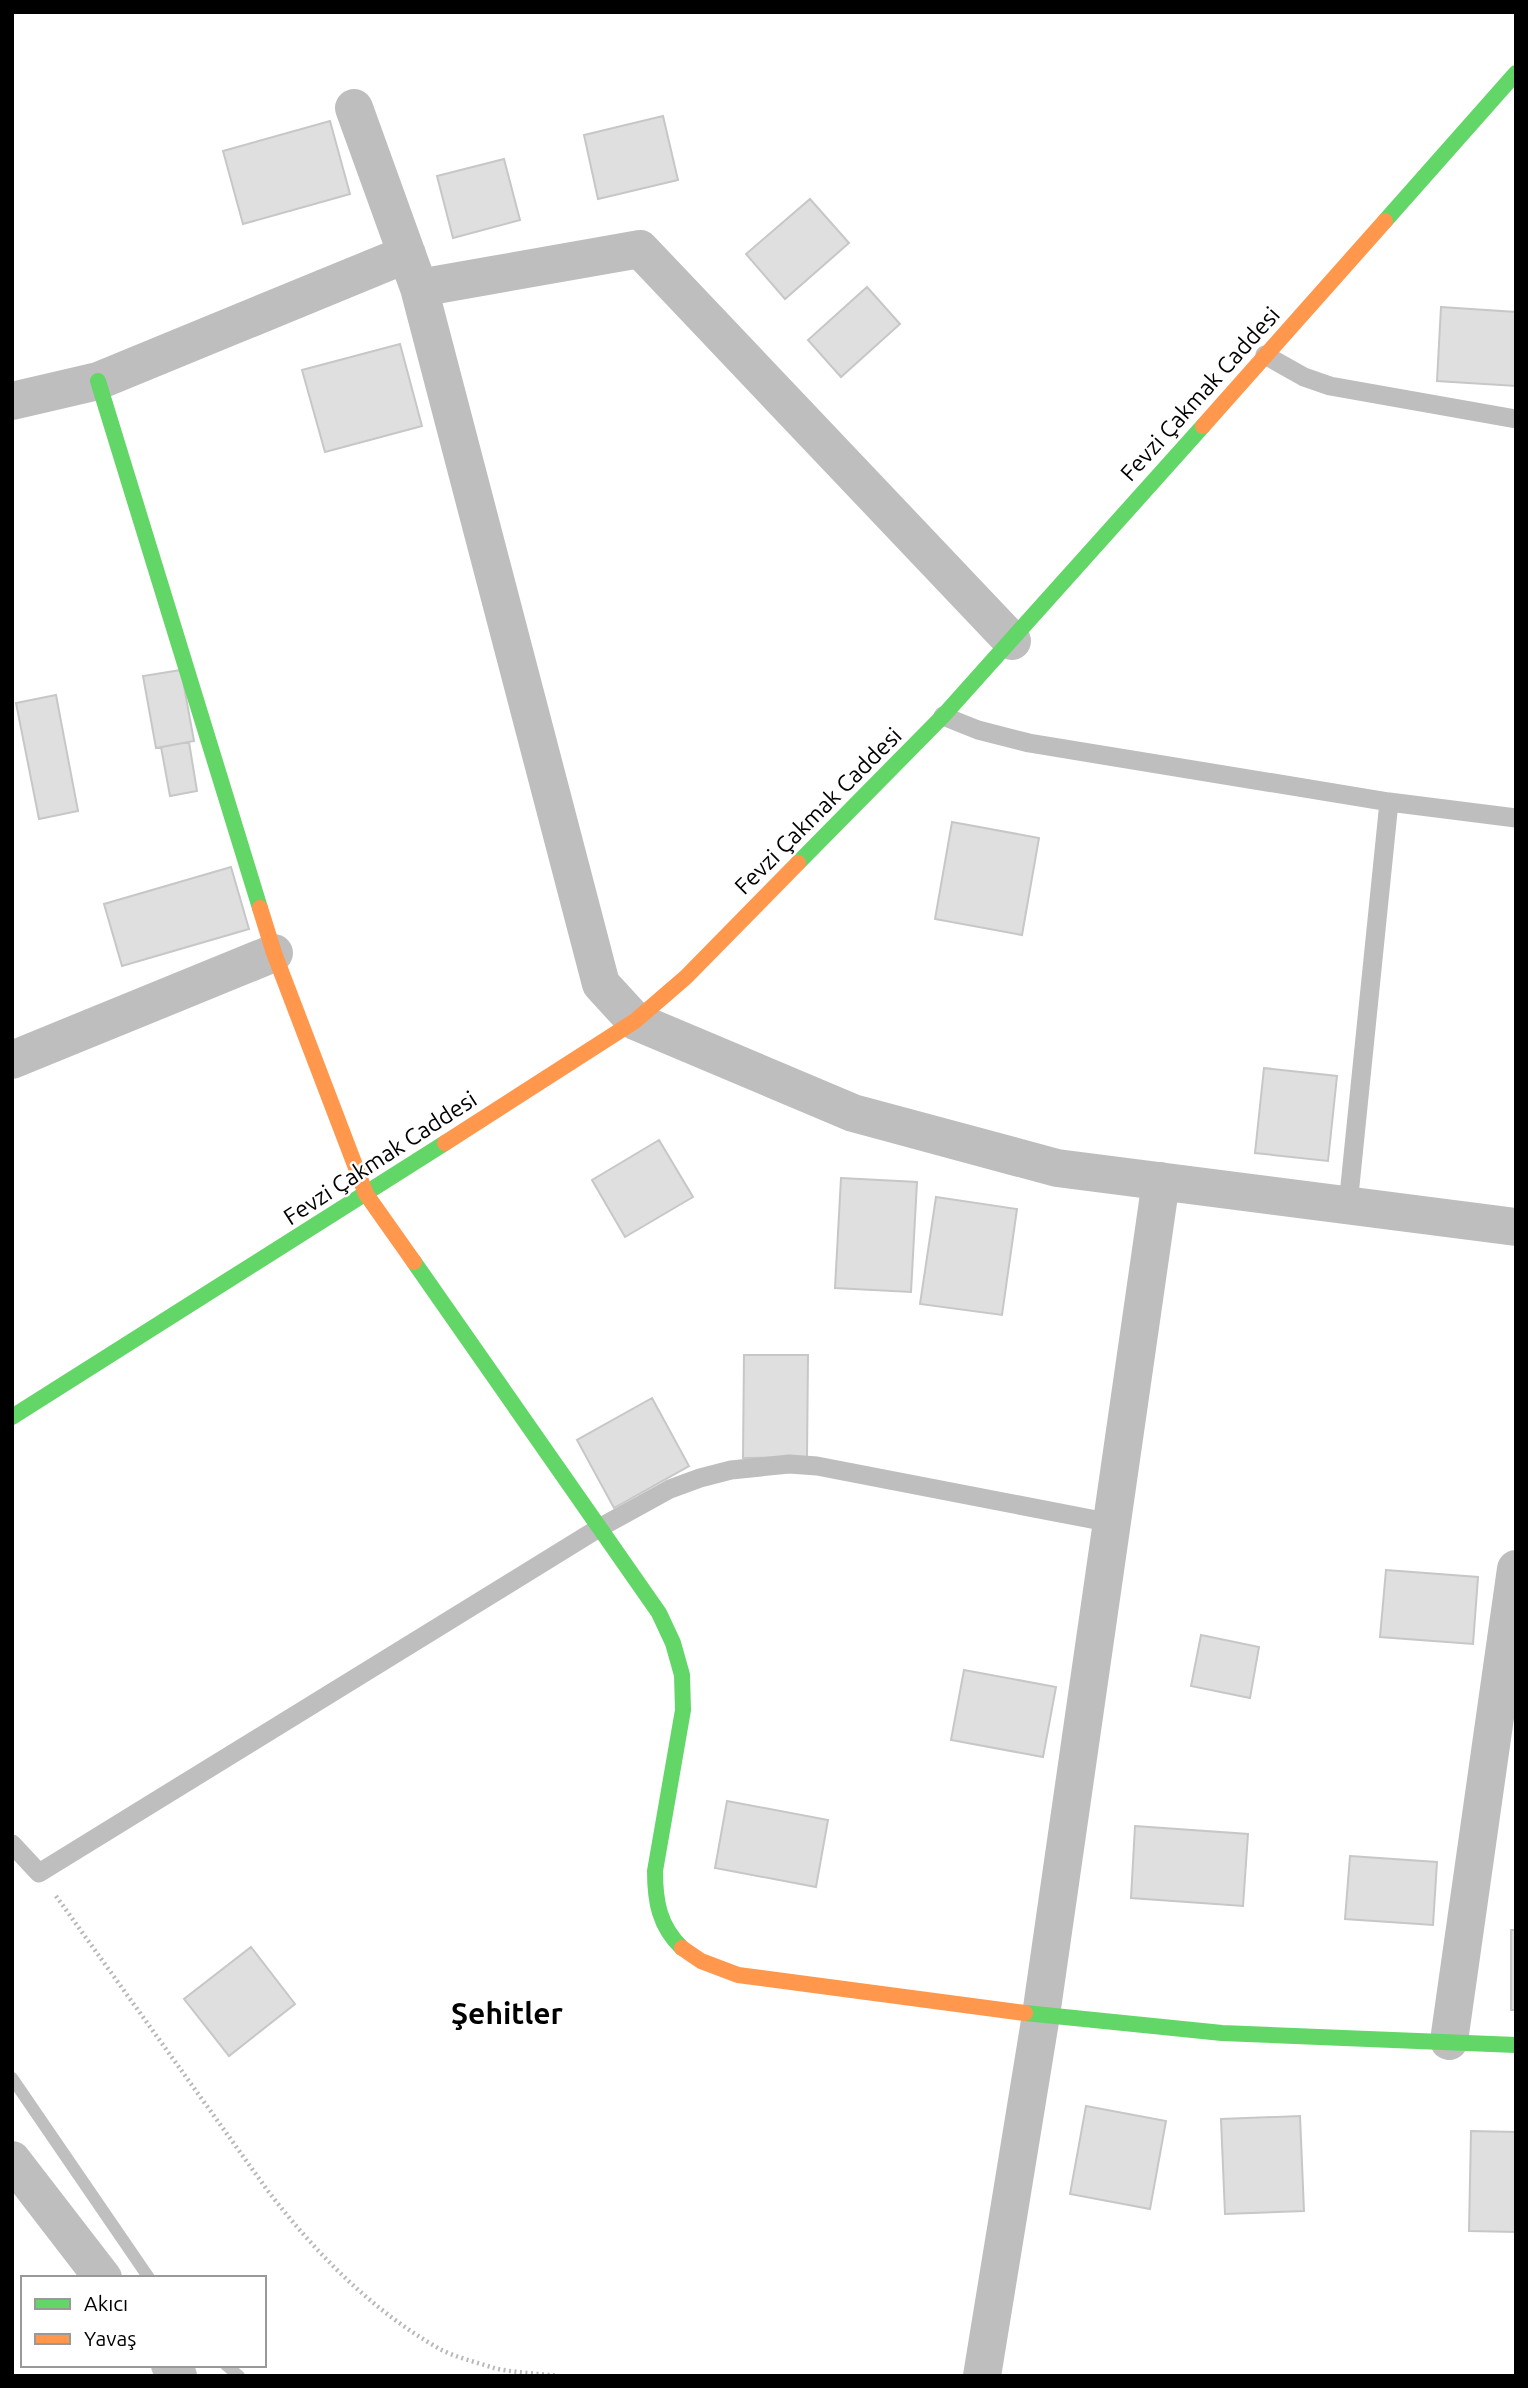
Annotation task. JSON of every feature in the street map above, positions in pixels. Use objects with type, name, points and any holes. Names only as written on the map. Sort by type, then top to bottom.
[{"type":"street","name":"Fevzi Çakmak Caddesi","points":[[12,1417],[635,1021],[686,976],[943,716],[1012,641],[1516,73]]},
{"type":"street","points":[[354,108],[413,271],[601,984],[635,1021],[852,1113],[1057,1168],[1516,1227]]},
{"type":"street","points":[[12,401],[97,381],[413,271],[640,249],[1012,641]]},
{"type":"street","points":[[97,381],[274,953],[366,1194],[659,1614],[673,1643],[682,1675],[683,1710],[654,1871],[653,1894],[659,1918],[670,1937],[686,1952],[711,1967],[738,1975],[976,2008],[1222,2033],[1516,2045]]},
{"type":"street","points":[[12,1060],[274,953]]},
{"type":"street","points":[[982,2376],[1041,2015],[1161,1181]]},
{"type":"street","points":[[1449,2041],[1516,1569]]},
{"type":"street","points":[[12,2160],[101,2276]]},
{"type":"lane","points":[[1265,355],[1294,372],[1330,386],[1516,419]]},
{"type":"lane","points":[[943,716],[978,730],[1029,743],[1390,802],[1516,818]]},
{"type":"lane","points":[[1348,1205],[1390,802]]},
{"type":"lane","points":[[12,1844],[39,1873],[599,1528],[670,1489],[700,1478],[731,1470],[789,1464],[817,1466],[1112,1523]]},
{"type":"path","points":[[39,1873],[268,2192],[297,2229],[329,2263],[364,2295],[440,2349],[496,2368],[558,2376]]},
{"type":"building","points":[[663,116],[678,180],[598,199],[584,135]]},
{"type":"building","points":[[330,121],[350,194],[243,224],[223,151]]},
{"type":"building","points":[[504,159],[520,220],[453,238],[437,176]]},
{"type":"building","points":[[810,199],[849,243],[785,299],[746,254]]},
{"type":"building","points":[[867,287],[900,324],[841,377],[808,340]]},
{"type":"building","points":[[1441,307],[1516,312],[1516,386],[1437,381]]},
{"type":"building","points":[[400,344],[422,426],[325,452],[302,370]]},
{"type":"building","points":[[181,670],[194,741],[156,748],[143,676]]},
{"type":"building","points":[[56,695],[78,811],[39,819],[16,703]]},
{"type":"building","points":[[189,742],[197,791],[170,796],[161,747]]},
{"type":"building","points":[[952,822],[1039,838],[1022,935],[935,919]]},
{"type":"building","points":[[231,867],[249,929],[122,966],[104,904]]},
{"type":"building","points":[[1264,1068],[1337,1076],[1328,1161],[1255,1153]]},
{"type":"building","points":[[659,1140],[693,1197],[625,1237],[592,1180]]},
{"type":"building","points":[[841,1178],[917,1182],[911,1292],[835,1288]]},
{"type":"building","points":[[936,1197],[1017,1209],[1002,1315],[920,1304]]},
{"type":"building","points":[[744,1355],[808,1355],[807,1457],[743,1458]]},
{"type":"building","points":[[652,1398],[689,1466],[614,1508],[577,1440]]},
{"type":"building","points":[[1386,1570],[1478,1577],[1473,1644],[1380,1637]]},
{"type":"building","points":[[1201,1635],[1259,1647],[1250,1698],[1191,1686]]},
{"type":"building","points":[[964,1670],[1056,1687],[1043,1757],[951,1740]]},
{"type":"building","points":[[727,1801],[828,1820],[816,1887],[715,1868]]},
{"type":"building","points":[[1135,1826],[1248,1834],[1243,1906],[1131,1898]]},
{"type":"building","points":[[1350,1856],[1437,1862],[1433,1925],[1345,1919]]},
{"type":"building","points":[[1511,1930],[1516,1930],[1516,2010],[1511,2010]]},
{"type":"building","points":[[251,1947],[295,2004],[229,2056],[184,1999]]},
{"type":"building","points":[[1086,2106],[1166,2121],[1150,2209],[1070,2194]]},
{"type":"building","points":[[1300,2116],[1304,2211],[1225,2214],[1221,2119]]},
{"type":"building","points":[[1471,2131],[1516,2132],[1516,2232],[1469,2231]]},
{"type":"waterway","points":[[12,2078],[148,2276]]},
{"type":"waterway","points":[[228,2367],[239,2376]]},
{"type":"traffic: fast","points":[[1385,221],[1516,73]]},
{"type":"traffic: fast","points":[[98,381],[260,908]]},
{"type":"traffic: fast","points":[[798,863],[943,716],[1203,426]]},
{"type":"traffic: fast","points":[[12,1417],[445,1143]]},
{"type":"traffic: fast","points":[[414,1262],[659,1613],[673,1643],[682,1675],[683,1710],[655,1882],[657,1903],[663,1922],[682,1948]]},
{"type":"traffic: fast","points":[[1025,2013],[1222,2033],[1516,2045]]},
{"type":"traffic: slow","points":[[1203,426],[1385,221]]},
{"type":"traffic: slow","points":[[445,1143],[635,1021],[686,977],[798,863]]},
{"type":"traffic: slow","points":[[260,908],[274,953],[366,1194],[414,1262]]},
{"type":"traffic: slow","points":[[682,1948],[701,1961],[738,1975],[1025,2013]]},
{"type":"district","name":"Şehitler","points":[[507,2014]]}]
